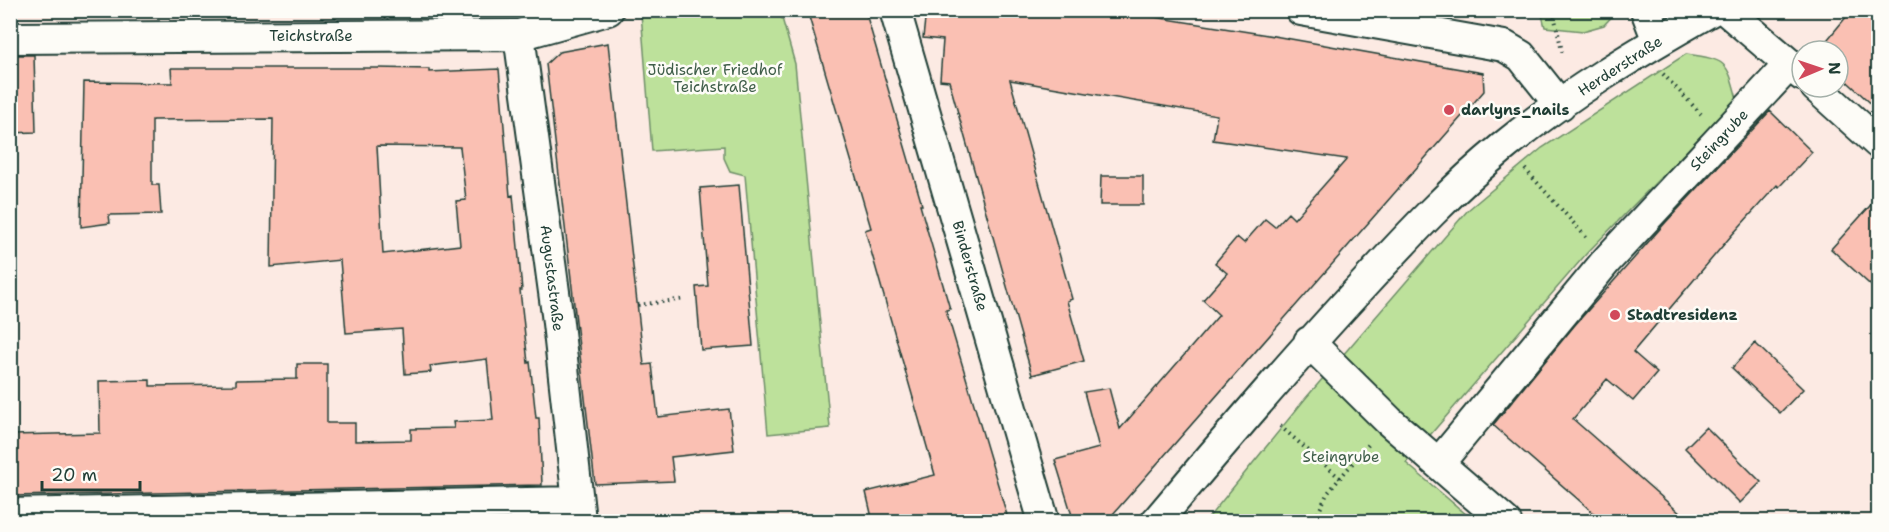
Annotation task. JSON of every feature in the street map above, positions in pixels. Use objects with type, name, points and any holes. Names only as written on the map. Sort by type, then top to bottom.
[{"type":"street","name":"Teichstraße","points":[[10,38],[519,35],[608,10]]},
{"type":"street","name":"Binderstraße","points":[[895,10],[1044,522]]},
{"type":"street","points":[[1156,522],[1255,404],[1432,210],[1504,146],[1560,105],[1521,56],[1504,46],[1301,10]]},
{"type":"street","points":[[1646,10],[1649,46]]},
{"type":"street","name":"Herderstraße","points":[[1560,105],[1649,46],[1712,10]]},
{"type":"street","points":[[1726,10],[1790,64]]},
{"type":"street","name":"Augustastraße","points":[[519,35],[557,314],[579,512]]},
{"type":"street","name":"Steingrube","points":[[1439,463],[1606,260],[1723,136],[1790,75]]},
{"type":"street","points":[[1829,99],[1878,143]]},
{"type":"street","points":[[1310,342],[1389,421],[1506,522]]},
{"type":"street","points":[[10,514],[579,512]]},
{"type":"path","points":[[1649,46],[1723,136]]},
{"type":"path","points":[[1504,146],[1606,260]]},
{"type":"path","points":[[638,304],[685,298]]},
{"type":"path","points":[[1255,404],[1340,478]]},
{"type":"path","points":[[1314,522],[1327,494],[1389,421]]},
{"type":"green space","points":[[1541,10],[1617,11],[1604,25],[1583,31],[1545,27]]},
{"type":"green space","name":"Jüdischer Friedhof Teichstraße","points":[[649,11],[780,11],[795,64],[830,428],[768,434],[745,175],[730,171],[724,158],[724,146],[652,151],[641,13]]},
{"type":"green space","name":"Steingrube","points":[[1686,54],[1709,58],[1723,64],[1730,76],[1737,99],[1587,253],[1406,463],[1474,521],[1205,522],[1305,399],[1468,210],[1542,148]]},
{"type":"building","points":[[807,10],[865,10],[922,205],[920,205],[950,309],[946,310],[1009,522],[873,522],[866,492],[935,475],[865,230],[871,228]]},
{"type":"building","points":[[926,10],[1110,10],[1483,73],[1484,91],[1106,522],[1074,522],[1055,460],[1099,448],[1084,392],[1109,388],[1120,429],[1219,315],[1203,300],[1227,273],[1215,263],[1237,237],[1244,243],[1265,219],[1275,227],[1288,213],[1294,219],[1347,159],[1213,140],[1217,115],[1010,80],[1072,299],[1067,301],[1084,361],[1032,375],[949,81],[940,80],[943,40],[923,38]]},
{"type":"building","points":[[1852,10],[1878,10],[1878,110],[1850,84],[1850,39],[1828,39]]},
{"type":"building","points":[[608,43],[644,365],[652,364],[658,417],[729,409],[734,450],[671,457],[674,481],[595,484],[546,64],[559,52]]},
{"type":"building","points":[[10,55],[34,55],[36,132],[10,133]]},
{"type":"building","points":[[171,68],[377,68],[429,69],[429,72],[499,69],[528,363],[530,362],[536,418],[539,418],[542,485],[12,496],[11,435],[100,433],[99,381],[150,380],[150,386],[236,385],[236,380],[297,379],[297,364],[327,364],[327,423],[355,423],[355,441],[411,440],[411,429],[454,428],[453,422],[493,420],[487,359],[430,366],[431,372],[405,374],[402,329],[346,333],[340,260],[271,267],[273,119],[152,120],[152,185],[159,185],[161,214],[109,215],[110,223],[81,227],[84,82],[172,83]],"holes":[[[377,146],[460,147],[466,200],[456,201],[460,245],[383,254]]]},
{"type":"building","points":[[1770,111],[1812,152],[1779,187],[1777,185],[1731,236],[1633,352],[1657,373],[1633,401],[1607,379],[1573,419],[1690,522],[1604,522],[1493,425],[1574,326],[1666,222]]},
{"type":"building","points":[[1101,176],[1143,176],[1143,205],[1100,205]]},
{"type":"building","points":[[739,185],[753,346],[701,350],[696,287],[708,286],[700,188]]},
{"type":"building","points":[[1878,197],[1878,292],[1831,249]]},
{"type":"building","points":[[1755,343],[1803,389],[1780,413],[1732,368]]},
{"type":"building","points":[[1706,427],[1761,482],[1740,503],[1685,448]]},
{"type":"place","name":"darlyns_nails","points":[[1449,110]]},
{"type":"place","name":"Stadtresidenz","points":[[1615,315]]}]
